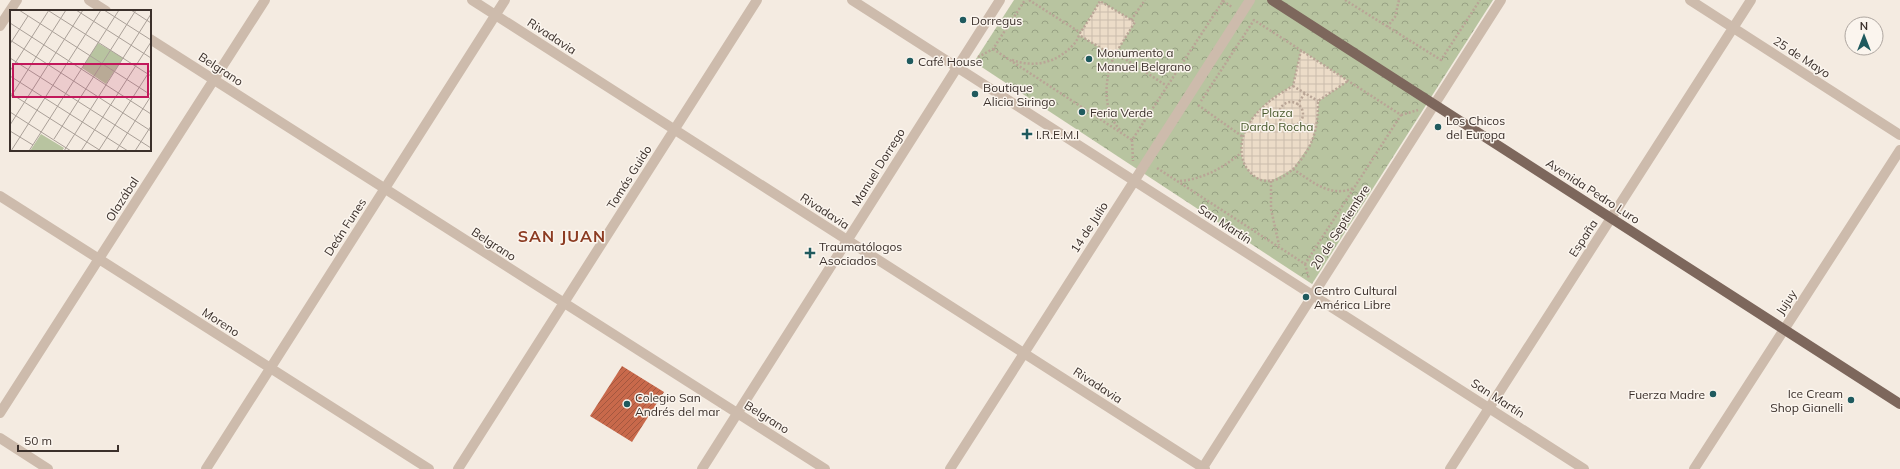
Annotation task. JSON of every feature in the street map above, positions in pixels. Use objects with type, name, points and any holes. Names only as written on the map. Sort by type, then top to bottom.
[{"type":"main road","name":"Avenida Pedro Luro","points":[[1272,0],[1900,404]]},
{"type":"street","points":[[10,10],[17,0]]},
{"type":"street","points":[[89,0],[104,10]]},
{"type":"street","name":"Olazábal","points":[[0,413],[265,0]]},
{"type":"street","name":"Rivadavia","points":[[472,0],[1203,469]]},
{"type":"street","name":"Deán Funes","points":[[206,469],[505,0]]},
{"type":"street","name":"Tomás Guido","points":[[458,469],[757,0]]},
{"type":"street","name":"San Martín","points":[[852,0],[1584,469]]},
{"type":"street","name":"Manuel Dorrego","points":[[702,469],[1000,0]]},
{"type":"street","name":"14 de Julio","points":[[950,469],[1250,0]]},
{"type":"street","name":"20 de Septiembre","points":[[1203,469],[1312,295],[1501,0]]},
{"type":"street","name":"25 de Mayo","points":[[1690,0],[1900,135]]},
{"type":"street","name":"España","points":[[1450,469],[1751,0]]},
{"type":"street","points":[[0,26],[10,11]]},
{"type":"street","name":"Belgrano","points":[[151,40],[825,469]]},
{"type":"street","name":"Jujuy","points":[[1694,469],[1900,150]]},
{"type":"street","name":"Moreno","points":[[0,196],[429,469]]},
{"type":"street","points":[[0,438],[48,469]]},
{"type":"path","points":[[1025,0],[993,49],[1132,140],[1223,1],[1221,0]]},
{"type":"path","points":[[1029,0],[1114,56]]},
{"type":"path","points":[[1132,20],[1145,0]]},
{"type":"path","points":[[1345,0],[1441,60],[1479,0]]},
{"type":"path","points":[[1387,27],[1395,18],[1399,0]]},
{"type":"path","points":[[1007,59],[1025,65],[1043,64],[1057,56],[1075,44],[1100,1],[1132,20],[1135,22],[1114,56],[1108,75],[1106,90],[1111,117],[1125,135]]},
{"type":"path","points":[[1161,162],[1157,168],[1305,264],[1401,115],[1254,20],[1194,111]]},
{"type":"path","points":[[1301,50],[1293,86],[1271,99],[1260,110],[1251,120],[1243,137],[1241,153],[1244,164],[1251,174],[1260,180],[1271,182],[1293,169],[1312,143],[1316,127],[1318,101]]},
{"type":"path","points":[[1116,53],[1167,86]]},
{"type":"path","points":[[1318,101],[1348,81]]},
{"type":"path","points":[[1293,86],[1318,101]]},
{"type":"path","points":[[1297,105],[1306,93]]},
{"type":"path","points":[[1290,103],[1297,105],[1303,115],[1300,122],[1294,126],[1283,123],[1279,116],[1283,106],[1290,103]]},
{"type":"path","points":[[1198,105],[1243,137]]},
{"type":"path","points":[[1180,181],[1209,174],[1226,165],[1241,153]]},
{"type":"path","points":[[1293,169],[1313,183],[1335,192],[1344,192],[1354,188]]},
{"type":"path","points":[[1271,182],[1271,208],[1279,245]]},
{"type":"green space","name":"Plaza Dardo Rocha","points":[[1014,0],[1493,0],[1312,284],[974,62]]},
{"type":"shaded area","points":[[1100,1],[1135,22],[1114,56],[1079,35]]},
{"type":"shaded area","points":[[1301,50],[1348,81],[1319,101],[1316,127],[1311,143],[1293,169],[1271,181],[1260,179],[1251,174],[1244,164],[1241,153],[1243,137],[1251,120],[1260,109],[1271,99],[1293,85]]},
{"type":"building","name":"Colegio San Andrés del mar","points":[[622,366],[664,392],[632,442],[590,416]]},
{"type":"place","name":"Dorregus","points":[[963,20]]},
{"type":"place","name":"Monumento a Manuel Belgrano","points":[[1089,59]]},
{"type":"place","name":"Café House","points":[[910,61]]},
{"type":"place","name":"Boutique Alicia Siringo","points":[[975,94]]},
{"type":"place","name":"Feria Verde","points":[[1082,112]]},
{"type":"place","name":"Los Chicos del Europa","points":[[1438,127]]},
{"type":"place","name":"I.R.E.M.I","points":[[1027,134]]},
{"type":"place","name":"Traumatólogos Asociados","points":[[810,253]]},
{"type":"place","name":"Centro Cultural América Libre","points":[[1306,297]]},
{"type":"place","name":"Fuerza Madre","points":[[1713,394]]},
{"type":"place","name":"Ice Cream Shop Gianelli","points":[[1851,400]]},
{"type":"place","name":"Colegio San Andrés del mar","points":[[627,404]]},
{"type":"district","name":"SAN JUAN","points":[[562,236]]}]
